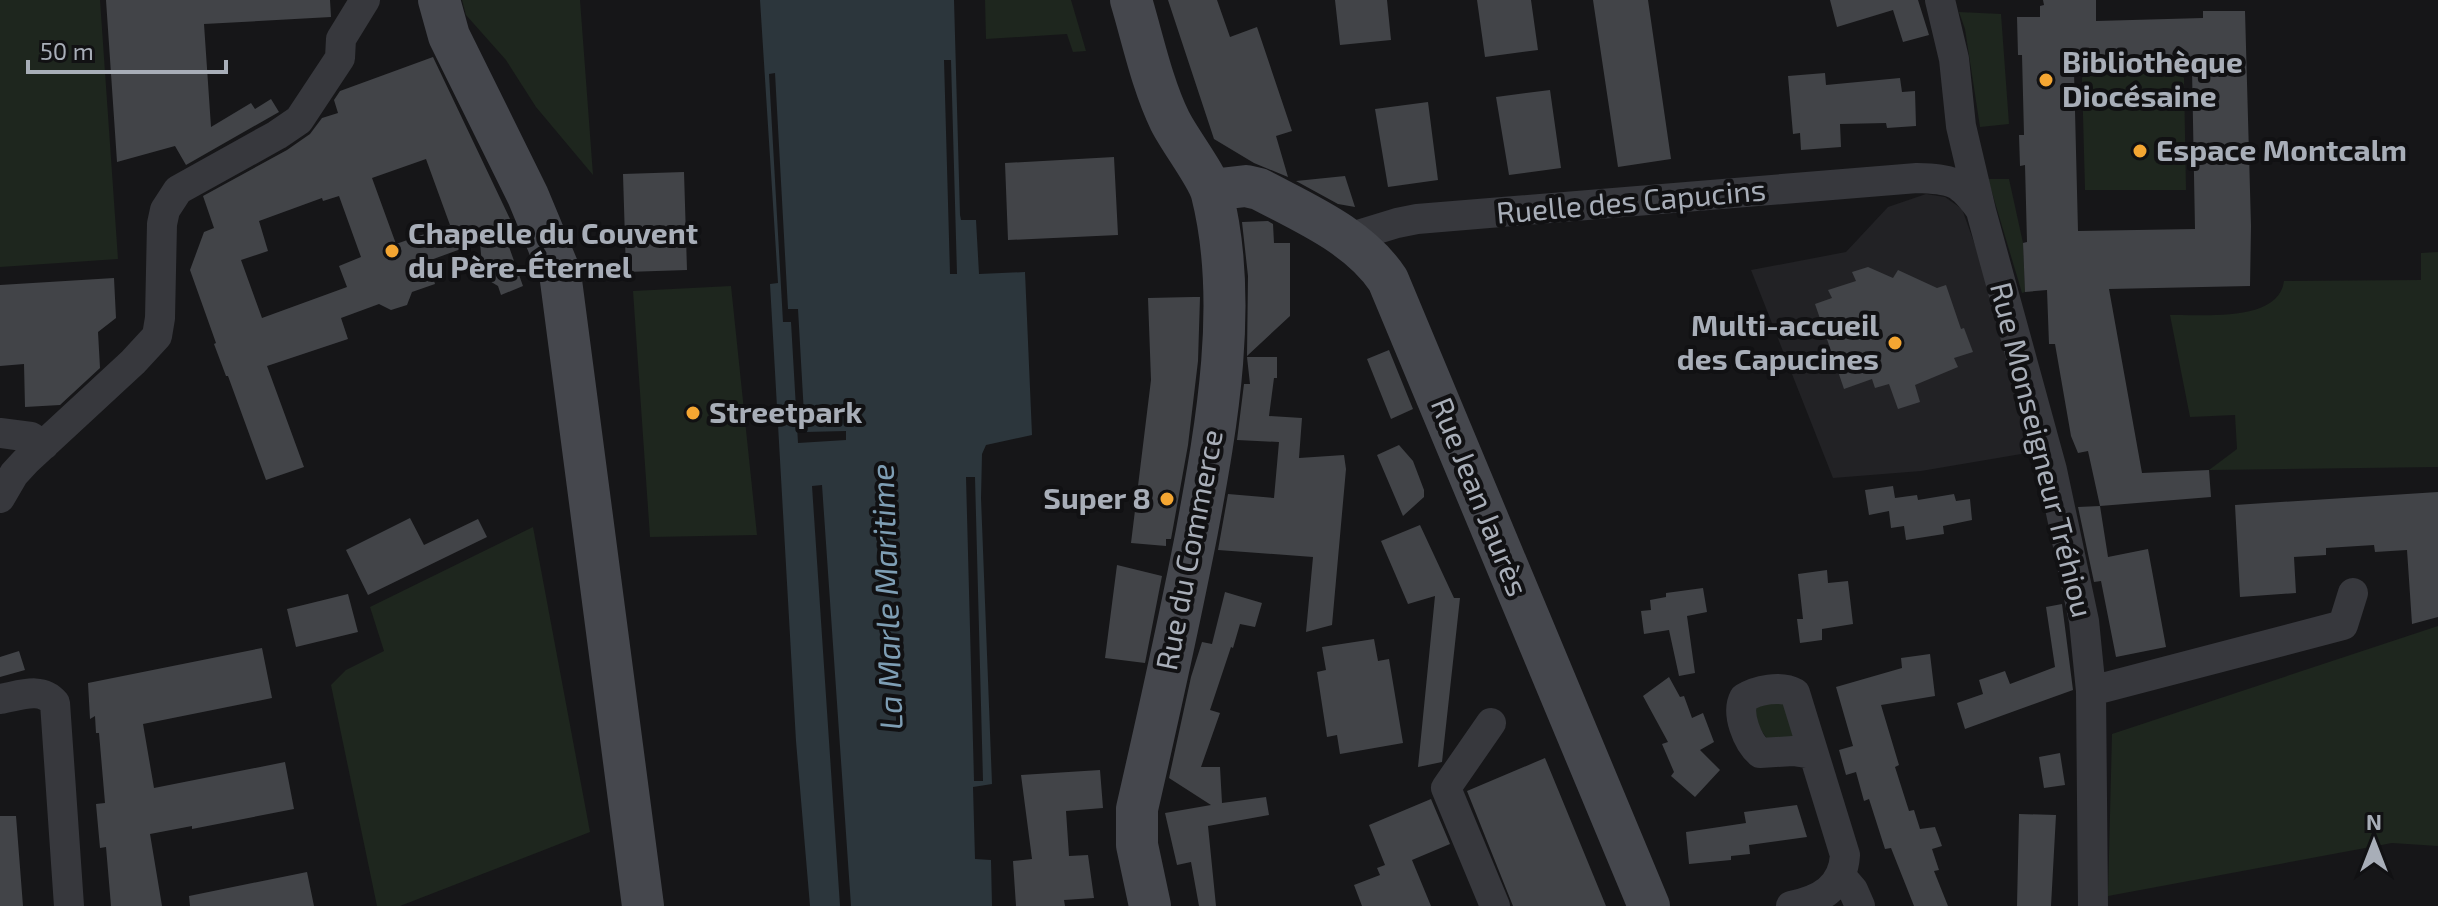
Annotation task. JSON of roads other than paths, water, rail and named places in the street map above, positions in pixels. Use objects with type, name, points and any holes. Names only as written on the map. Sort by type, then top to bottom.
[{"type":"main road","points":[[439,0],[449,36],[534,209],[560,273],[643,906]]},
{"type":"main road","points":[[1131,0],[1169,120],[1211,190]]},
{"type":"main road","name":"Rue Jean Jaurès","points":[[1211,190],[1246,186],[1259,189],[1348,238],[1374,261],[1396,295],[1649,906]]},
{"type":"main road","name":"Rue du Commerce","points":[[1150,906],[1137,845],[1137,809],[1187,584],[1219,397],[1223,280],[1221,244],[1211,190]]},
{"type":"street","points":[[0,498],[14,474],[157,336],[162,224],[171,198],[195,179],[299,120],[340,58],[341,39],[365,0]]},
{"type":"street","name":"Rue Monseigneur Tréhiou","points":[[1940,0],[1954,59],[1961,126],[1981,211],[2052,470],[2084,621],[2091,691],[2093,906]]},
{"type":"street","name":"Ruelle des Capucins","points":[[1917,178],[1951,157],[1961,126]]},
{"type":"street","name":"Ruelle des Capucins","points":[[1348,238],[1417,219],[1917,178],[1956,183],[1967,190],[1981,211]]},
{"type":"street","points":[[0,433],[31,437],[44,445]]},
{"type":"street","points":[[2091,691],[2343,625],[2353,593]]},
{"type":"street","points":[[0,699],[35,693],[49,696],[55,703],[69,906]]},
{"type":"street","points":[[1491,723],[1446,788],[1495,906]]},
{"type":"street","points":[[1791,906],[1828,893],[1841,876],[1845,855],[1813,754]]},
{"type":"street","points":[[1841,876],[1853,890],[1860,906]]},
{"type":"water","name":"La Marle Maritime","points":[[760,0],[954,0],[961,220],[976,220],[979,274],[1025,272],[1032,435],[986,445],[982,454],[992,784],[973,787],[975,859],[991,860],[992,906],[810,906],[796,741],[770,284],[778,283]]},
{"type":"place","name":"Bibliothèque Diocésaine","points":[[2046,80]]},
{"type":"place","name":"Espace Montcalm","points":[[2140,151]]},
{"type":"place","name":"Chapelle du Couvent du Père-Éternel","points":[[392,251]]},
{"type":"place","name":"Multi-accueil des Capucines","points":[[1895,343]]},
{"type":"place","name":"Streetpark","points":[[693,413]]},
{"type":"place","name":"Super 8","points":[[1167,499]]}]
